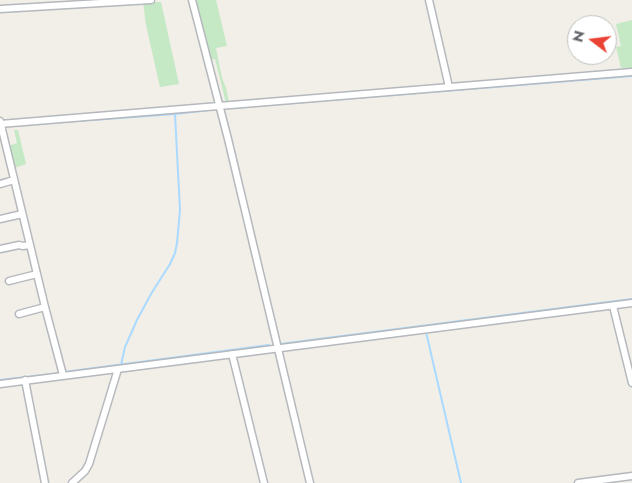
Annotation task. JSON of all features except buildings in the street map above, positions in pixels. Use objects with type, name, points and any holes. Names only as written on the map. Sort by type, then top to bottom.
[{"type":"street","points":[[0,9],[150,0]]},
{"type":"street","points":[[192,0],[220,108],[310,483]]},
{"type":"street","points":[[429,0],[449,87]]},
{"type":"street","points":[[62,374],[14,180],[3,150],[1,124],[220,108],[632,72]]},
{"type":"street","points":[[0,184],[14,180]]},
{"type":"street","points":[[0,219],[22,214]]},
{"type":"street","points":[[0,249],[30,245]]},
{"type":"street","points":[[9,282],[37,274]]},
{"type":"street","points":[[0,384],[62,374],[632,303]]},
{"type":"street","points":[[19,314],[45,306]]},
{"type":"street","points":[[613,306],[632,383]]},
{"type":"street","points":[[232,354],[264,483]]},
{"type":"street","points":[[72,483],[85,471],[89,464],[120,368]]},
{"type":"street","points":[[25,380],[45,483]]},
{"type":"street","points":[[578,483],[632,476]]},
{"type":"green space","points":[[195,0],[216,0],[227,46],[216,48],[229,102],[226,103],[215,59],[210,60]]},
{"type":"green space","points":[[143,2],[161,2],[179,84],[160,87],[146,25]]},
{"type":"green space","points":[[632,20],[632,69],[623,70],[623,67],[621,68],[617,51],[617,47],[621,46],[617,24]]},
{"type":"green space","points":[[14,130],[18,130],[26,164],[14,168],[9,146],[17,143]]},
{"type":"waterway","points":[[37,124],[632,76]]},
{"type":"waterway","points":[[121,365],[125,347],[137,320],[175,253],[180,210],[175,114]]},
{"type":"waterway","points":[[280,344],[632,299]]},
{"type":"waterway","points":[[426,332],[461,483]]},
{"type":"waterway","points":[[64,372],[269,345]]},
{"type":"waterway","points":[[0,380],[60,373]]}]
